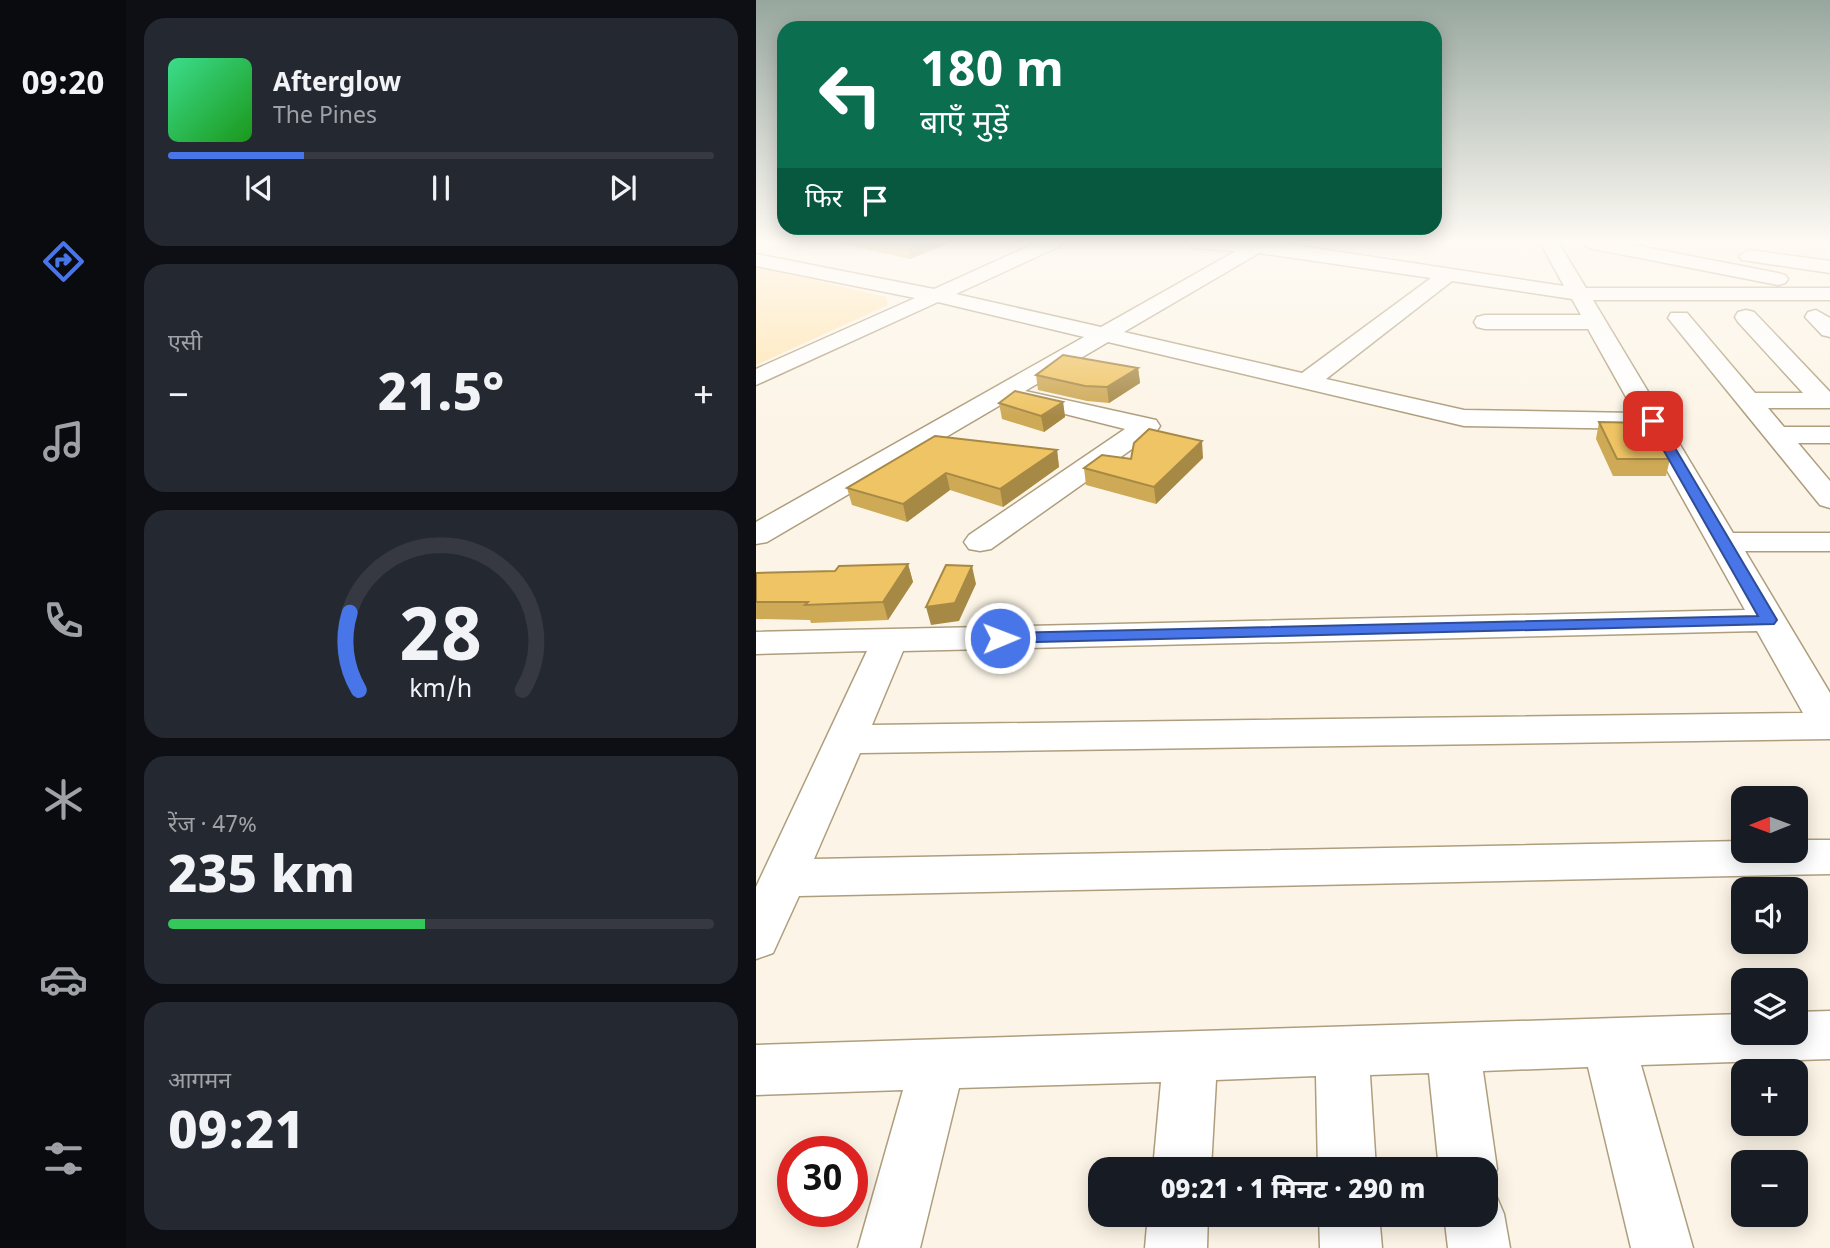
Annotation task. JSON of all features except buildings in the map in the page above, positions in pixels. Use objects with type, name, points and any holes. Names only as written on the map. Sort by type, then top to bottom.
[{"type":"street","points":[[756,378],[929,300]]},
{"type":"street","points":[[956,300],[1464,418],[1653,421]]},
{"type":"street","points":[[756,535],[1166,300]]},
{"type":"street","points":[[1306,382],[1413,300]]},
{"type":"street","points":[[1547,300],[1596,313]]},
{"type":"street","points":[[845,740],[1830,726],[1653,421],[1588,300]]},
{"type":"street","points":[[1485,322],[1738,300]]},
{"type":"street","points":[[1746,317],[1827,400]]},
{"type":"street","points":[[1774,317],[1666,318],[1748,401],[1830,499]]},
{"type":"street","points":[[980,542],[1147,426],[1005,393]]},
{"type":"street","points":[[1748,401],[1827,400]]},
{"type":"street","points":[[1777,435],[1830,435]]},
{"type":"street","points":[[1723,542],[1830,542]]},
{"type":"street","points":[[756,643],[1769,620]]},
{"type":"street","points":[[756,939],[890,640]]},
{"type":"street","points":[[783,878],[1830,857]]},
{"type":"street","points":[[756,1070],[1830,1035]]},
{"type":"street","points":[[1608,1042],[1661,1248]]},
{"type":"street","points":[[1452,1047],[1466,1157]]},
{"type":"street","points":[[1342,1051],[1346,1157]]},
{"type":"street","points":[[1183,1157],[1190,1056]]},
{"type":"street","points":[[888,1248],[938,1065]]},
{"type":"street","points":[[1176,1248],[1177,1227]]},
{"type":"street","points":[[1350,1227],[1351,1248]]},
{"type":"street","points":[[1476,1227],[1479,1248]]},
{"type":"shaded area","points":[[756,300],[887,300],[888,305],[756,365]]},
{"type":"route","points":[[1000,638],[1769,620],[1653,421]]}]
